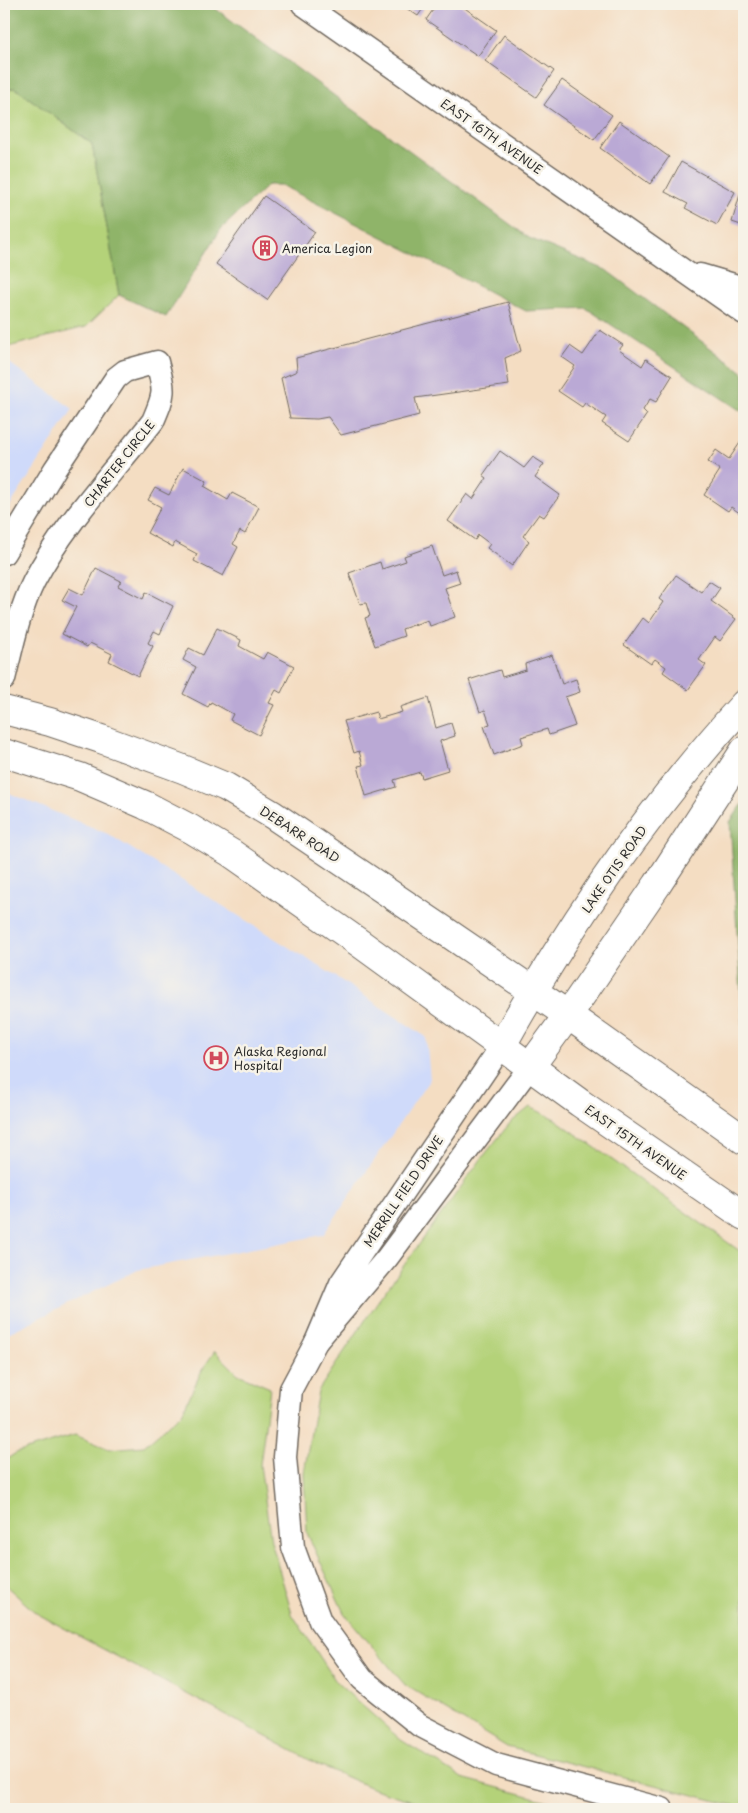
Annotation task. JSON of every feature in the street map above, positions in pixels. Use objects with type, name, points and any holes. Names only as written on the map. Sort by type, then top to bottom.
[{"type":"main road","name":"LAKE OTIS ROAD","points":[[502,1046],[533,990],[599,890],[654,813],[704,748],[744,704]]},
{"type":"main road","name":"DEBARR ROAD","points":[[4,710],[50,722],[183,769],[226,787],[273,815],[568,1015]]},
{"type":"main road","points":[[4,752],[80,777],[145,805],[191,829],[231,853],[361,944],[530,1067],[663,876],[744,752]]},
{"type":"main road","points":[[568,1015],[744,1140]]},
{"type":"main road","name":"EAST 15TH AVENUE","points":[[530,1067],[744,1216]]},
{"type":"street","name":"EAST 16TH AVENUE","points":[[304,4],[744,313]]},
{"type":"street","name":"EAST 16TH AVENUE","points":[[680,269],[744,288]]},
{"type":"street","name":"CHARTER CIRCLE","points":[[4,553],[50,476],[116,378],[125,371],[157,362],[164,389],[161,403],[153,421],[65,532],[34,581],[24,608],[4,680]]},
{"type":"street","name":"MERRILL FIELD DRIVE","points":[[502,1046],[341,1284],[316,1342],[291,1389],[284,1457],[293,1547],[320,1622],[362,1679],[419,1726],[496,1764],[662,1809]]},
{"type":"street","name":"MERRILL FIELD DRIVE","points":[[316,1342],[387,1258],[530,1067]]},
{"type":"shaded area","points":[[4,359],[73,409],[4,515]]},
{"type":"shaded area","name":"Alaska Regional Hospital","points":[[4,791],[108,834],[333,975],[426,1037],[430,1079],[323,1235],[138,1270],[4,1335]]},
{"type":"green space","points":[[4,4],[209,4],[529,238],[606,270],[744,373],[744,413],[586,308],[526,311],[281,185],[268,185],[221,229],[166,317],[119,295],[92,144],[15,88],[4,90]]},
{"type":"green space","points":[[15,88],[92,144],[119,295],[86,327],[4,348],[4,90]]},
{"type":"green space","points":[[744,802],[744,1040],[730,822]]},
{"type":"green space","points":[[530,1107],[555,1119],[744,1254],[744,1808],[507,1747],[405,1685],[344,1613],[307,1533],[304,1473],[318,1391],[378,1301],[482,1158],[510,1123]]},
{"type":"green space","points":[[215,1351],[238,1374],[270,1388],[260,1465],[271,1541],[292,1614],[337,1683],[401,1740],[462,1778],[577,1809],[439,1809],[374,1789],[317,1764],[36,1613],[4,1584],[4,1461],[16,1453],[75,1435],[109,1449],[144,1446],[182,1413],[202,1370]]},
{"type":"building","points":[[400,4],[426,4],[418,16]]},
{"type":"building","points":[[437,4],[459,4],[496,30],[478,56],[426,20]]},
{"type":"building","points":[[504,35],[554,71],[536,97],[485,61]]},
{"type":"building","points":[[562,80],[612,115],[594,140],[544,105]]},
{"type":"building","points":[[619,121],[669,157],[650,184],[600,148]]},
{"type":"building","points":[[681,162],[735,192],[717,225],[685,208],[688,204],[665,192]]},
{"type":"building","points":[[741,191],[744,192],[744,226],[732,222]]},
{"type":"building","name":"America Legion","points":[[264,196],[315,232],[267,300],[216,264]]},
{"type":"building","points":[[508,302],[521,351],[505,358],[509,385],[415,398],[419,415],[341,435],[328,417],[317,419],[290,418],[281,378],[297,371],[296,358]]},
{"type":"building","points":[[600,330],[623,345],[619,350],[642,366],[646,359],[672,376],[656,402],[650,399],[643,410],[647,414],[629,441],[602,423],[606,417],[585,403],[582,407],[558,391],[575,366],[562,357],[570,346],[583,355]]},
{"type":"building","points":[[744,437],[744,516],[731,507],[728,511],[704,495],[720,470],[708,462],[716,450],[729,459]]},
{"type":"building","points":[[500,451],[524,468],[533,457],[544,464],[535,477],[560,495],[544,517],[539,514],[523,536],[529,541],[512,566],[487,548],[490,544],[478,535],[475,540],[448,521],[467,494],[473,499],[487,478],[483,475]]},
{"type":"building","points":[[183,468],[207,481],[204,486],[228,500],[232,493],[259,507],[245,534],[240,531],[233,544],[238,547],[223,576],[194,561],[197,554],[175,542],[173,547],[147,533],[161,507],[148,500],[155,488],[169,495]]},
{"type":"building","points":[[432,546],[442,575],[456,570],[460,583],[445,588],[455,617],[430,626],[428,620],[402,629],[404,636],[375,646],[365,618],[370,616],[366,603],[360,604],[349,573],[380,562],[382,569],[406,561],[404,556]]},
{"type":"building","points":[[96,568],[121,581],[118,586],[143,599],[146,592],[173,606],[160,634],[154,631],[148,643],[153,646],[138,676],[109,661],[112,654],[90,643],[87,647],[62,634],[76,607],[62,600],[69,588],[83,595]]},
{"type":"building","points":[[676,575],[701,592],[709,581],[720,588],[711,601],[736,619],[720,641],[715,637],[699,660],[706,665],[688,690],[663,672],[666,667],[655,659],[651,664],[624,645],[643,618],[649,623],[663,602],[659,599]]},
{"type":"building","points":[[217,628],[241,640],[239,646],[263,659],[267,652],[294,666],[281,693],[276,690],[269,703],[274,705],[259,735],[230,720],[233,714],[211,702],[208,707],[183,694],[196,667],[183,660],[189,648],[203,655]]},
{"type":"building","points":[[552,655],[562,684],[576,679],[580,692],[565,697],[575,726],[549,735],[547,729],[521,737],[523,744],[494,755],[484,726],[490,724],[485,710],[480,712],[469,680],[500,670],[502,677],[526,670],[525,664]]},
{"type":"building","points":[[428,698],[436,728],[451,723],[455,736],[440,741],[448,770],[422,778],[420,772],[394,780],[396,787],[366,796],[358,766],[363,765],[359,751],[354,753],[344,721],[376,712],[378,719],[402,712],[400,707]]},
{"type":"place","name":"America Legion","points":[[265,248]]},
{"type":"place","name":"Alaska Regional Hospital","points":[[216,1058]]}]
